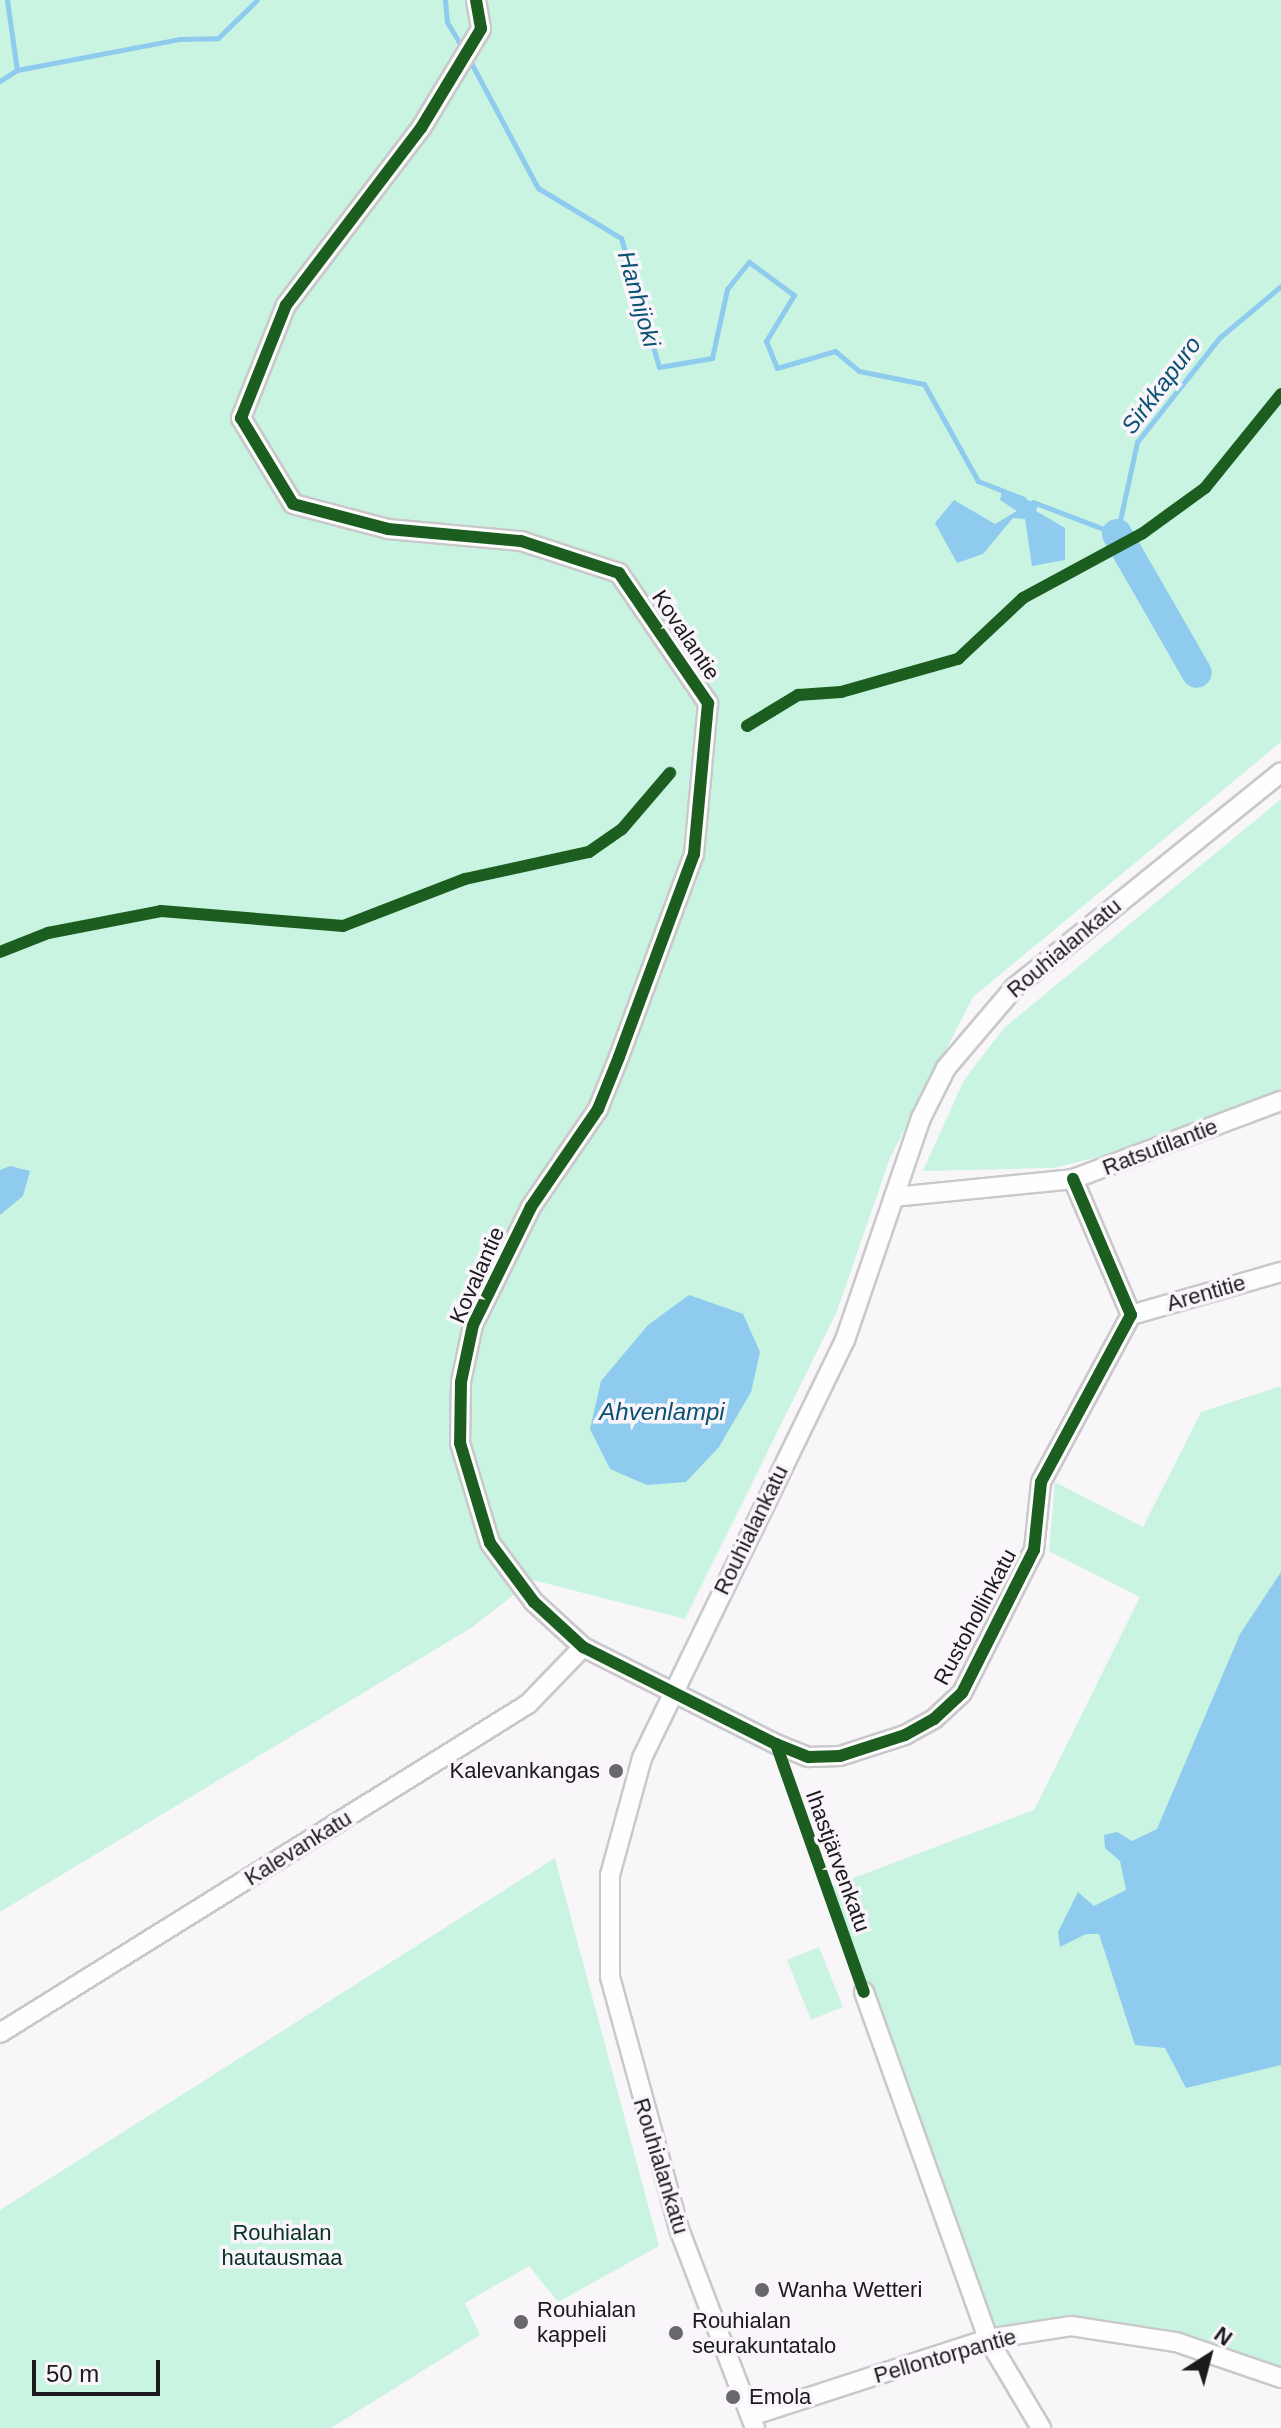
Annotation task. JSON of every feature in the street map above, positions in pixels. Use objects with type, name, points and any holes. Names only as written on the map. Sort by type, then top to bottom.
[{"type":"street","name":"Kovalantie","points":[[476,0],[481,29],[421,128],[286,305],[241,418],[293,504],[388,529],[521,541],[619,573],[708,703],[694,854],[598,1109],[531,1207],[473,1325],[461,1382],[460,1443],[490,1543],[534,1602],[583,1647],[671,1693]]},
{"type":"street","name":"Rouhialankatu","points":[[753,2422],[679,2229],[610,1977],[610,1875],[642,1758],[845,1340],[921,1118],[946,1068],[991,1011],[1281,772]]},
{"type":"street","name":"Ratsutilantie","points":[[894,1197],[1073,1179],[1281,1101]]},
{"type":"street","points":[[1073,1179],[1131,1315]]},
{"type":"street","name":"Arentitie","points":[[1131,1315],[1281,1272]]},
{"type":"street","name":"Rustohollinkatu","points":[[671,1693],[809,1757],[840,1756],[905,1735],[934,1719],[962,1693],[1034,1550],[1041,1482],[1131,1315]]},
{"type":"street","name":"Kalevankatu","points":[[0,2033],[528,1704],[583,1647]]},
{"type":"street","points":[[864,1992],[988,2339],[1041,2428]]},
{"type":"street","name":"Pellontorpantie","points":[[753,2422],[988,2339],[1071,2326],[1176,2342],[1281,2378]]},
{"type":"green space","points":[[0,0],[1281,0],[1281,742],[973,997],[890,1158],[837,1311],[685,1619],[533,1580],[471,1628],[0,1912]],"holes":[[[954,500],[995,524],[1038,504],[1025,518],[1013,518],[983,554]]]},
{"type":"green space","points":[[1281,799],[1281,1101],[1139,1147],[1053,1168],[923,1171],[964,1080],[1004,1028]]},
{"type":"green space","points":[[1281,1386],[1281,2378],[1176,2342],[1072,2326],[988,2339],[827,1888],[1034,1810],[1140,1597],[1049,1551],[1055,1482],[1143,1527],[1201,1412]]},
{"type":"green space","name":"Rouhialan hautausmaa","points":[[555,1858],[659,2246],[558,2302],[529,2266],[465,2303],[480,2335],[331,2428],[0,2428],[0,2210]]},
{"type":"green space","points":[[819,1947],[843,2007],[811,2020],[787,1960]]},
{"type":"water","points":[[1002,490],[1038,504],[1036,511],[1065,528],[1065,560],[1032,566],[1025,519],[1013,518],[983,554],[957,563],[935,523],[954,500],[995,524],[1017,511],[1000,500]]},
{"type":"water","points":[[10,1166],[30,1171],[23,1196],[0,1215],[0,1170]]},
{"type":"water","name":"Ahvenlampi","points":[[689,1295],[743,1314],[760,1352],[751,1392],[719,1447],[686,1482],[647,1485],[610,1469],[590,1429],[601,1381],[648,1325]]},
{"type":"water","points":[[1281,1572],[1281,2065],[1186,2088],[1165,2048],[1135,2045],[1099,1934],[1086,1934],[1060,1947],[1058,1932],[1078,1892],[1094,1906],[1126,1890],[1120,1861],[1105,1848],[1104,1835],[1117,1832],[1132,1841],[1157,1829],[1240,1634]]},
{"type":"waterway","points":[[7,0],[17,70]]},
{"type":"waterway","name":"Hanhijoki","points":[[0,81],[17,70],[179,39],[218,38],[257,0]]},
{"type":"waterway","name":"Hanhijoki","points":[[445,0],[447,22],[464,50]]},
{"type":"waterway","name":"Hanhijoki","points":[[469,59],[538,188],[621,238],[659,367],[712,358],[727,289],[749,262],[794,295],[766,341],[777,368],[835,351],[859,371],[924,384],[978,481],[1024,499]]},
{"type":"waterway","name":"Sirkkapuro","points":[[1033,502],[1117,534],[1137,442],[1219,338],[1281,286]]},
{"type":"waterway","name":"Hanhijoki","points":[[1117,534],[1197,673]]},
{"type":"cycle path","points":[[476,0],[481,29],[421,128],[286,305],[241,418],[293,504],[388,529],[521,541],[619,573],[708,703],[694,854],[619,1057],[598,1109],[531,1207],[473,1325],[461,1382],[460,1443],[490,1543],[534,1602],[583,1647],[776,1744],[809,1757],[840,1756],[905,1735],[934,1719],[962,1693],[1034,1550],[1041,1482],[1131,1315],[1073,1179]]},
{"type":"cycle path","points":[[747,726],[798,695],[841,692],[958,659],[1023,598],[1143,533],[1205,488],[1281,394]]},
{"type":"cycle path","points":[[0,952],[48,933],[161,911],[343,926],[465,879],[589,852],[622,829],[670,773]]},
{"type":"cycle path","name":"Ihastjärvenkatu","points":[[776,1744],[864,1992]]},
{"type":"place","name":"Kalevankangas","points":[[616,1771]]},
{"type":"place","name":"Wanha Wetteri","points":[[762,2290]]},
{"type":"place","name":"Rouhialan kappeli","points":[[521,2322]]},
{"type":"place","name":"Rouhialan seurakuntatalo","points":[[676,2333]]},
{"type":"place","name":"Emola","points":[[733,2397]]}]
